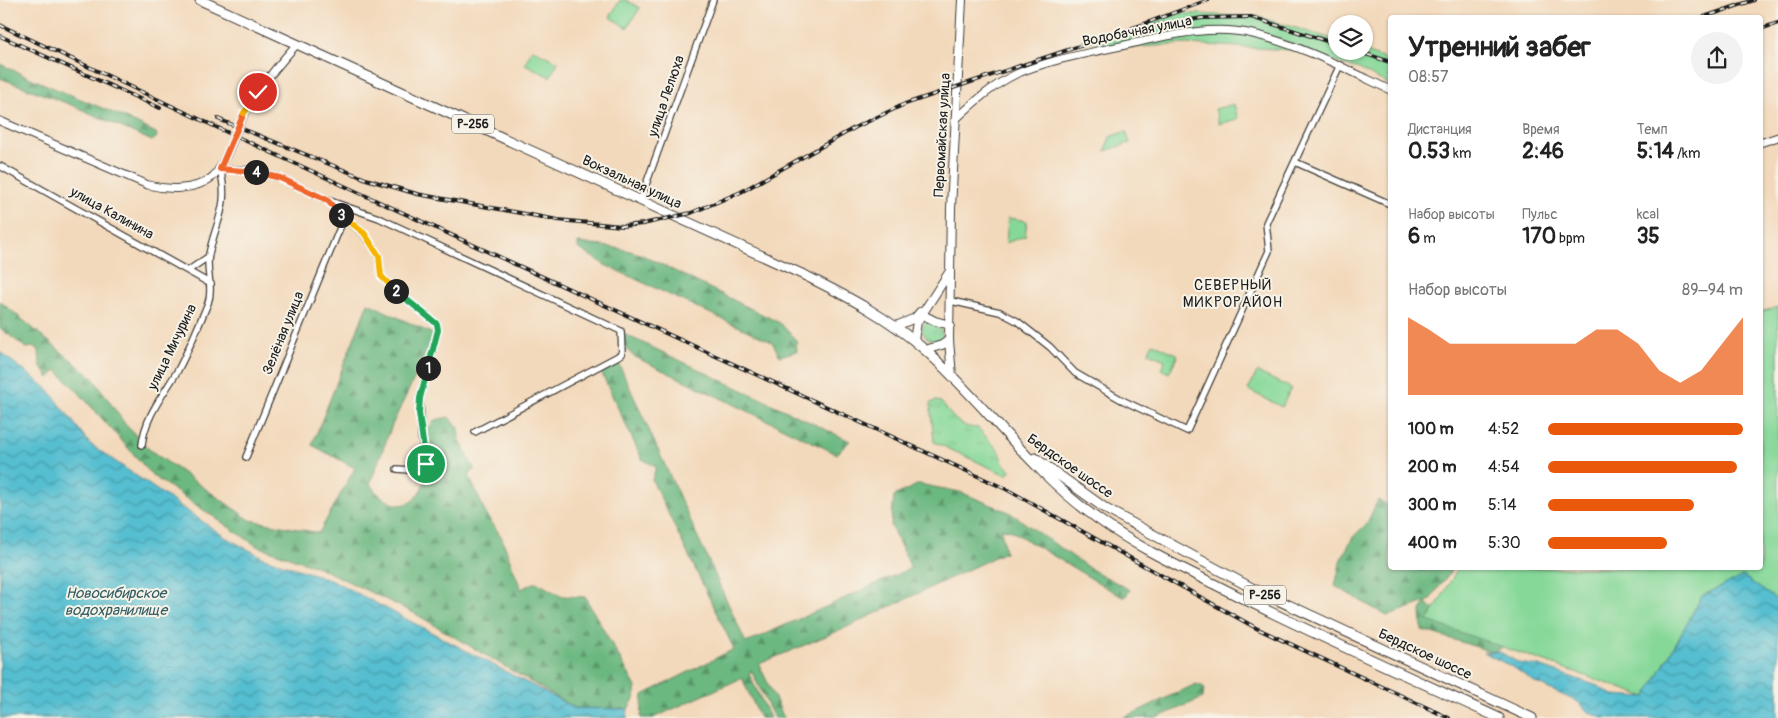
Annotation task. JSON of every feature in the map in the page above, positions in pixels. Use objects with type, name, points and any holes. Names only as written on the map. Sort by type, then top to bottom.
[{"type":"highway","name":"Вокзальная улица","points":[[200,0],[844,295],[896,326],[914,340],[952,376],[1015,443]]},
{"type":"highway","name":"Бердское шоссе","points":[[1015,443],[1076,504],[1124,536],[1252,603],[1499,718]]},
{"type":"highway","name":"Бердское шоссе","points":[[1015,443],[1106,509],[1235,580],[1532,718]]},
{"type":"main road","name":"Первомайская улица","points":[[952,376],[949,340],[950,271],[962,0]]},
{"type":"main road","points":[[914,340],[914,331],[921,314],[950,271]]},
{"type":"main road","points":[[896,326],[915,318],[931,300]]},
{"type":"main road","points":[[921,314],[935,321],[950,325]]},
{"type":"main road","points":[[925,350],[942,346],[949,340]]},
{"type":"street","name":"улица Лелюха","points":[[640,201],[713,0]]},
{"type":"street","name":"Водобачная улица","points":[[956,120],[999,84],[1017,74],[1085,54],[1197,31],[1227,30],[1252,33],[1277,40],[1340,65],[1388,89]]},
{"type":"street","points":[[0,121],[159,188],[172,189],[200,184],[210,180],[220,169],[233,135],[247,108],[274,69],[297,44]]},
{"type":"street","points":[[951,302],[1000,312],[1017,321],[1050,347],[1075,373],[1122,400],[1187,431],[1269,251],[1266,223],[1340,65]]},
{"type":"street","points":[[1763,142],[1778,137]]},
{"type":"street","points":[[1295,162],[1388,203]]},
{"type":"street","name":"улица Калинина","points":[[0,166],[211,284]]},
{"type":"street","points":[[220,169],[248,170],[280,178],[327,200],[379,218],[621,332],[622,354],[475,432]]},
{"type":"street","name":"улица Мичурина","points":[[142,445],[147,421],[179,368],[209,301],[211,284],[208,257],[223,212],[223,181],[220,169]]},
{"type":"street","points":[[327,200],[344,218],[364,233],[379,256],[381,276],[398,293],[437,324],[438,330],[420,398],[421,436],[426,464],[422,471],[397,469]]},
{"type":"street","name":"Зелёная улица","points":[[246,457],[344,218]]},
{"type":"street","points":[[189,270],[208,257]]},
{"type":"green space","points":[[620,0],[626,0],[640,8],[627,28],[610,17]]},
{"type":"green space","points":[[1179,13],[1259,17],[1328,38],[1328,60],[1373,60],[1373,54],[1388,60],[1388,84],[1359,69],[1291,50],[1187,44],[1074,51]]},
{"type":"green space","points":[[532,49],[558,62],[550,77],[525,64]]},
{"type":"green space","points":[[0,64],[137,124],[156,133],[157,137],[152,141],[74,106],[0,78]]},
{"type":"green space","points":[[1234,104],[1238,119],[1219,124],[1215,109]]},
{"type":"green space","points":[[1126,131],[1130,143],[1105,151],[1110,137]]},
{"type":"green space","points":[[1008,218],[1027,221],[1025,236],[1006,243]]},
{"type":"green space","points":[[578,243],[617,248],[640,254],[780,323],[796,340],[797,351],[780,356],[772,342],[605,265],[578,248]]},
{"type":"green space","points":[[0,301],[93,378],[125,424],[150,450],[250,520],[319,533],[355,468],[312,445],[368,303],[435,335],[392,425],[370,484],[383,498],[394,504],[401,505],[412,501],[421,490],[431,467],[428,429],[435,420],[449,417],[459,428],[459,438],[474,469],[469,476],[487,516],[501,536],[521,589],[536,582],[561,596],[585,597],[636,687],[634,699],[628,709],[575,708],[414,613],[318,567],[257,546],[153,476],[80,394],[56,370],[49,378],[40,365],[39,350],[34,347],[26,348],[0,328]]},
{"type":"green space","points":[[1778,307],[1778,601],[1743,576],[1702,596],[1646,697],[1428,621],[1457,570],[1763,570],[1763,311]]},
{"type":"green space","points":[[926,321],[936,324],[942,332],[942,337],[936,341],[927,338],[921,330]]},
{"type":"green space","points":[[624,334],[850,441],[837,454],[633,356],[620,342]]},
{"type":"green space","points":[[1153,343],[1178,355],[1169,373],[1161,369],[1165,360],[1148,353]]},
{"type":"green space","points":[[618,362],[746,643],[911,568],[891,526],[894,496],[919,484],[960,492],[1009,512],[1089,568],[1130,590],[1124,598],[1010,530],[1001,529],[1005,552],[843,629],[759,664],[784,718],[774,718],[751,670],[749,674],[770,718],[760,718],[742,678],[653,718],[641,718],[643,695],[734,649],[652,480],[656,467],[642,459],[600,370]]},
{"type":"green space","points":[[1257,372],[1291,388],[1282,407],[1248,390]]},
{"type":"green space","points":[[941,402],[961,423],[978,428],[1000,452],[1003,463],[1011,471],[1006,475],[934,442],[930,403]]},
{"type":"green space","points":[[1378,500],[1388,505],[1388,570],[1452,570],[1429,601],[1387,616],[1335,586],[1341,559],[1353,537],[1367,523]]},
{"type":"green space","points":[[1426,603],[1446,620],[1508,636],[1500,649],[1493,652],[1422,630],[1421,610]]},
{"type":"green space","points":[[1196,684],[1204,687],[1203,698],[1156,718],[1123,718]]},
{"type":"water","name":"Новосибирское водохранилище","points":[[0,352],[49,390],[90,444],[225,537],[264,558],[332,580],[575,708],[628,709],[627,718],[0,718]]},
{"type":"water","points":[[1743,576],[1778,601],[1778,718],[1602,718],[1587,711],[1578,702],[1536,683],[1516,669],[1483,652],[1500,652],[1519,663],[1539,666],[1598,686],[1613,695],[1646,697],[1702,596]]},
{"type":"railway","points":[[218,119],[366,179],[417,194],[558,220],[622,226],[643,224],[691,213],[741,192],[856,127],[905,104],[1125,31],[1208,0]]},
{"type":"railway","points":[[1710,15],[1754,0]]},
{"type":"railway","points":[[1155,26],[1202,18],[1251,17],[1328,41]]},
{"type":"railway","points":[[1763,28],[1778,23]]},
{"type":"railway","points":[[0,25],[233,135],[1006,489],[1256,628],[1449,718]]},
{"type":"railway","points":[[0,36],[160,108]]},
{"type":"railway","points":[[1373,56],[1388,61]]},
{"type":"district","name":"СЕВЕРНЫЙ МИКРОРАЙОН","points":[[1233,294]]},
{"type":"route","points":[[258,92],[233,135],[220,169],[231,171],[248,170],[280,178],[327,200],[344,218],[364,233],[379,256],[381,276],[398,293],[437,324],[438,330],[420,398],[421,436],[427,456],[426,464]]}]
